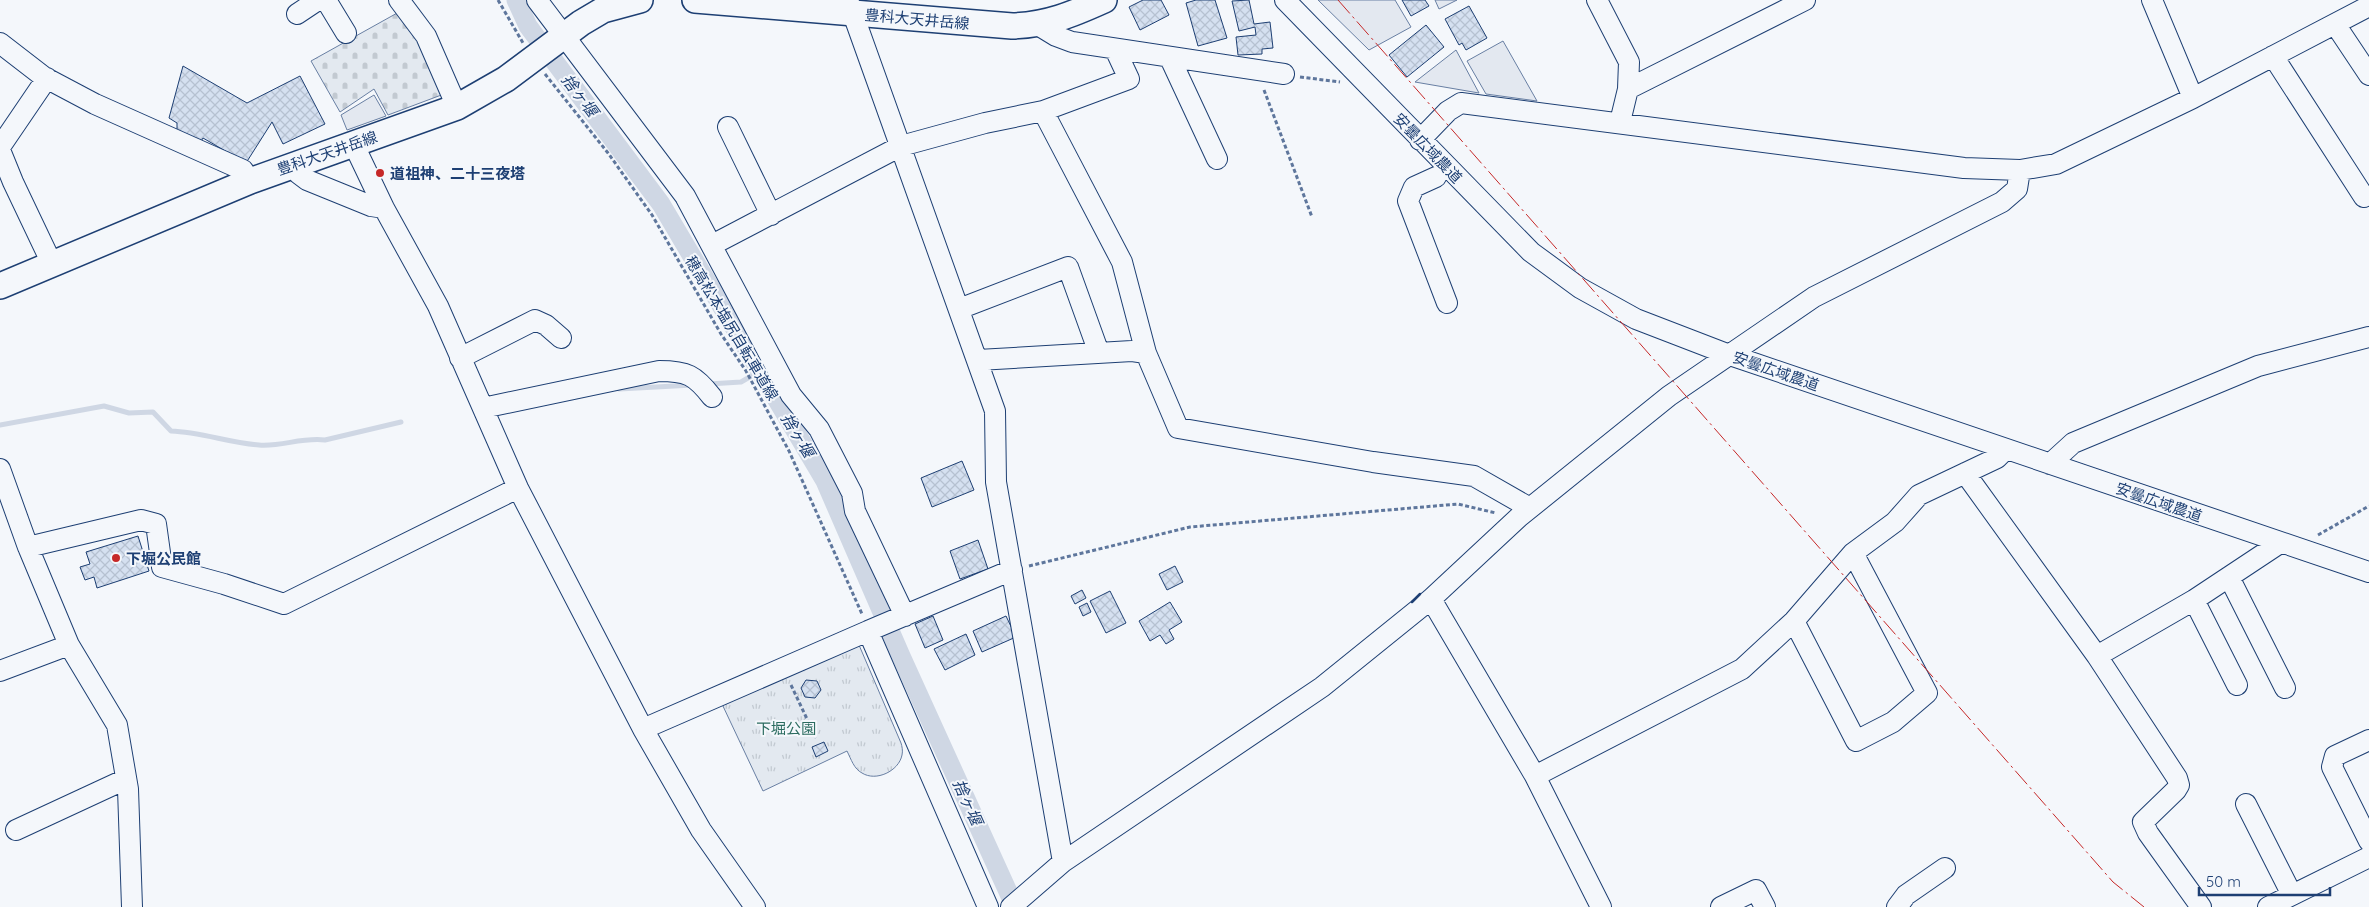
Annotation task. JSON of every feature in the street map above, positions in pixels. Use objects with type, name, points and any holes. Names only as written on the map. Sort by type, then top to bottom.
[{"type":"main road","name":"豊科大天井岳線","points":[[695,0],[850,7],[1012,26],[1038,25],[1072,14],[1104,0]]},
{"type":"main road","name":"豊科大天井岳線","points":[[0,286],[250,180],[457,106],[506,79],[603,10],[631,1]]},
{"type":"street","points":[[297,14],[318,0]]},
{"type":"street","points":[[326,0],[346,33]]},
{"type":"street","points":[[400,0],[426,36],[457,106]]},
{"type":"street","points":[[537,0],[546,50],[685,196],[790,395],[818,429],[848,485],[852,493],[855,510],[904,616]]},
{"type":"street","name":"安曇広域農道","points":[[1285,0],[1531,252],[1580,288],[1636,319],[1727,354],[2369,572]]},
{"type":"street","points":[[1597,0],[1629,62],[1628,89],[1620,122]]},
{"type":"street","points":[[1628,89],[1804,0]]},
{"type":"street","points":[[2152,0],[2192,98]]},
{"type":"street","points":[[1420,140],[1448,111],[1461,103],[1620,122],[1785,146],[1964,168],[2020,170],[2056,164],[2192,98],[2369,6]]},
{"type":"street","points":[[850,7],[995,411],[996,482],[1063,862]]},
{"type":"street","points":[[2335,24],[2369,75]]},
{"type":"street","points":[[1038,25],[1056,36],[1072,42],[1284,74]]},
{"type":"street","points":[[0,43],[47,78],[95,104],[243,170],[250,180]]},
{"type":"street","points":[[712,245],[901,146],[985,123],[1043,111],[1129,79],[1115,49]]},
{"type":"street","points":[[2273,56],[2364,197]]},
{"type":"street","points":[[1170,58],[1217,158]]},
{"type":"street","points":[[47,78],[0,148],[6,184],[52,264]]},
{"type":"street","points":[[1043,111],[1122,262],[1146,353],[1178,428],[1373,462],[1474,476],[1524,513]]},
{"type":"street","points":[[728,127],[770,215]]},
{"type":"street","points":[[353,143],[384,208],[438,306],[518,488],[643,729],[701,830],[755,907]]},
{"type":"street","points":[[293,164],[299,174],[307,180],[371,206],[384,208]]},
{"type":"street","points":[[1023,901],[1063,862],[1322,687],[1431,599],[1524,513],[1669,396],[1727,354],[1814,297],[2002,202],[2017,189],[2020,170]]},
{"type":"street","points":[[1436,177],[1414,187],[1408,201],[1447,303]]},
{"type":"street","points":[[959,309],[1068,267],[1099,353]]},
{"type":"street","points":[[460,358],[535,320],[546,324],[562,338]]},
{"type":"street","points":[[2050,464],[2073,442],[2258,366],[2369,337]]},
{"type":"street","points":[[978,360],[1099,353],[1146,353]]},
{"type":"street","points":[[483,408],[659,371],[679,371],[699,380],[712,397]]},
{"type":"street","points":[[1535,776],[1742,669],[1794,621],[1852,553],[1895,522],[1919,495],[1997,458],[2006,449]]},
{"type":"street","points":[[0,469],[28,547],[69,645],[117,725],[126,779],[132,907]]},
{"type":"street","points":[[1965,473],[2097,656],[2177,778],[2179,785],[2176,790],[2143,822],[2148,833],[2200,907]]},
{"type":"street","points":[[28,547],[141,520],[156,524],[162,567],[224,584],[284,604],[518,488]]},
{"type":"street","points":[[2097,656],[2194,600],[2229,577],[2288,546]]},
{"type":"street","points":[[1794,621],[1856,741],[1893,722],[1927,693],[1852,553]]},
{"type":"street","points":[[643,729],[783,669],[869,626],[904,616],[1012,570]]},
{"type":"street","points":[[2229,577],[2286,688]]},
{"type":"street","points":[[1431,599],[1535,776],[1600,907]]},
{"type":"street","points":[[2194,600],[2237,684]]},
{"type":"street","points":[[869,626],[988,907]]},
{"type":"street","points":[[0,671],[69,645]]},
{"type":"street","points":[[2369,740],[2335,756],[2332,767],[2369,841]]},
{"type":"street","points":[[16,830],[126,779]]},
{"type":"street","points":[[2246,804],[2292,895]]},
{"type":"street","points":[[2268,907],[2369,857]]},
{"type":"street","points":[[1897,907],[1906,895],[1944,868]]},
{"type":"street","points":[[1721,907],[1756,890],[1765,907]]},
{"type":"path","name":"穂高松本塩尻自転車道線","points":[[498,0],[546,50],[608,153],[652,215],[721,334],[746,371],[789,452],[869,626]]},
{"type":"path","points":[[1257,70],[1312,217]]},
{"type":"path","points":[[1284,74],[1336,82],[1342,81]]},
{"type":"path","points":[[1012,570],[1190,527],[1458,504],[1524,513]]},
{"type":"path","points":[[2288,546],[2369,506]]},
{"type":"path","points":[[783,669],[816,738]]},
{"type":"green space","points":[[399,12],[422,40],[444,94],[388,115],[374,89],[340,112],[311,61]]},
{"type":"green space","name":"下堀公園","points":[[859,645],[901,743],[902,755],[900,761],[892,770],[886,773],[874,776],[868,775],[857,769],[847,751],[763,791],[722,704]]},
{"type":"shaded area","points":[[1318,0],[1395,0],[1411,27],[1369,50]]},
{"type":"shaded area","points":[[1435,0],[1457,0],[1439,9]]},
{"type":"shaded area","points":[[1503,41],[1537,101],[1486,94],[1467,61]]},
{"type":"shaded area","points":[[1456,50],[1479,93],[1415,82]]},
{"type":"shaded area","points":[[374,95],[386,116],[347,130],[341,115]]},
{"type":"building","points":[[1143,0],[1161,0],[1169,15],[1140,30],[1129,7]]},
{"type":"building","points":[[1196,0],[1215,0],[1227,38],[1198,46],[1186,3]]},
{"type":"building","points":[[1249,0],[1254,24],[1270,22],[1273,48],[1262,49],[1262,54],[1238,55],[1236,37],[1256,35],[1255,27],[1239,31],[1232,1]]},
{"type":"building","points":[[1402,0],[1425,0],[1429,6],[1411,16]]},
{"type":"building","points":[[1469,6],[1487,38],[1466,50],[1462,43],[1459,45],[1445,19]]},
{"type":"building","points":[[1426,25],[1444,47],[1407,77],[1389,55]]},
{"type":"building","points":[[183,66],[247,103],[300,76],[325,124],[283,144],[272,122],[246,163],[203,138],[200,143],[177,133],[177,123],[169,118]]},
{"type":"building","points":[[962,461],[974,490],[932,507],[921,478]]},
{"type":"building","name":"下堀公民館","points":[[138,536],[149,571],[97,588],[94,577],[85,580],[80,567],[90,564],[86,552]]},
{"type":"building","points":[[978,540],[988,569],[960,579],[950,551]]},
{"type":"building","points":[[1175,566],[1183,582],[1167,590],[1159,574]]},
{"type":"building","points":[[1082,590],[1086,598],[1075,604],[1071,596]]},
{"type":"building","points":[[1110,591],[1126,623],[1106,633],[1090,601]]},
{"type":"building","points":[[1170,602],[1182,622],[1169,630],[1174,639],[1166,644],[1160,635],[1150,641],[1139,621]]},
{"type":"building","points":[[1087,603],[1091,612],[1083,616],[1079,607]]},
{"type":"building","points":[[933,616],[943,640],[925,648],[915,624]]},
{"type":"building","points":[[1006,616],[1016,637],[982,652],[973,631]]},
{"type":"building","points":[[966,634],[975,655],[945,670],[934,649]]},
{"type":"building","points":[[806,680],[817,681],[821,690],[815,698],[805,697],[801,688]]},
{"type":"building","points":[[824,742],[828,751],[816,757],[812,747]]},
{"type":"waterway","name":"捨ヶ堰","points":[[516,0],[528,26],[661,204],[825,481],[901,656],[1015,907]]},
{"type":"waterway","points":[[709,384],[741,382],[760,371]]},
{"type":"waterway","points":[[619,389],[693,385]]},
{"type":"waterway","points":[[0,425],[104,406],[129,413],[153,412],[171,431],[193,433],[248,444],[275,445],[316,439],[325,440],[401,422]]},
{"type":"wall","points":[[1412,602],[1420,594]]},
{"type":"power","points":[[1338,0],[2113,882],[2144,907]]},
{"type":"place","name":"道祖神、二十三夜塔","points":[[380,173]]},
{"type":"place","name":"下堀公民館","points":[[116,558]]}]
